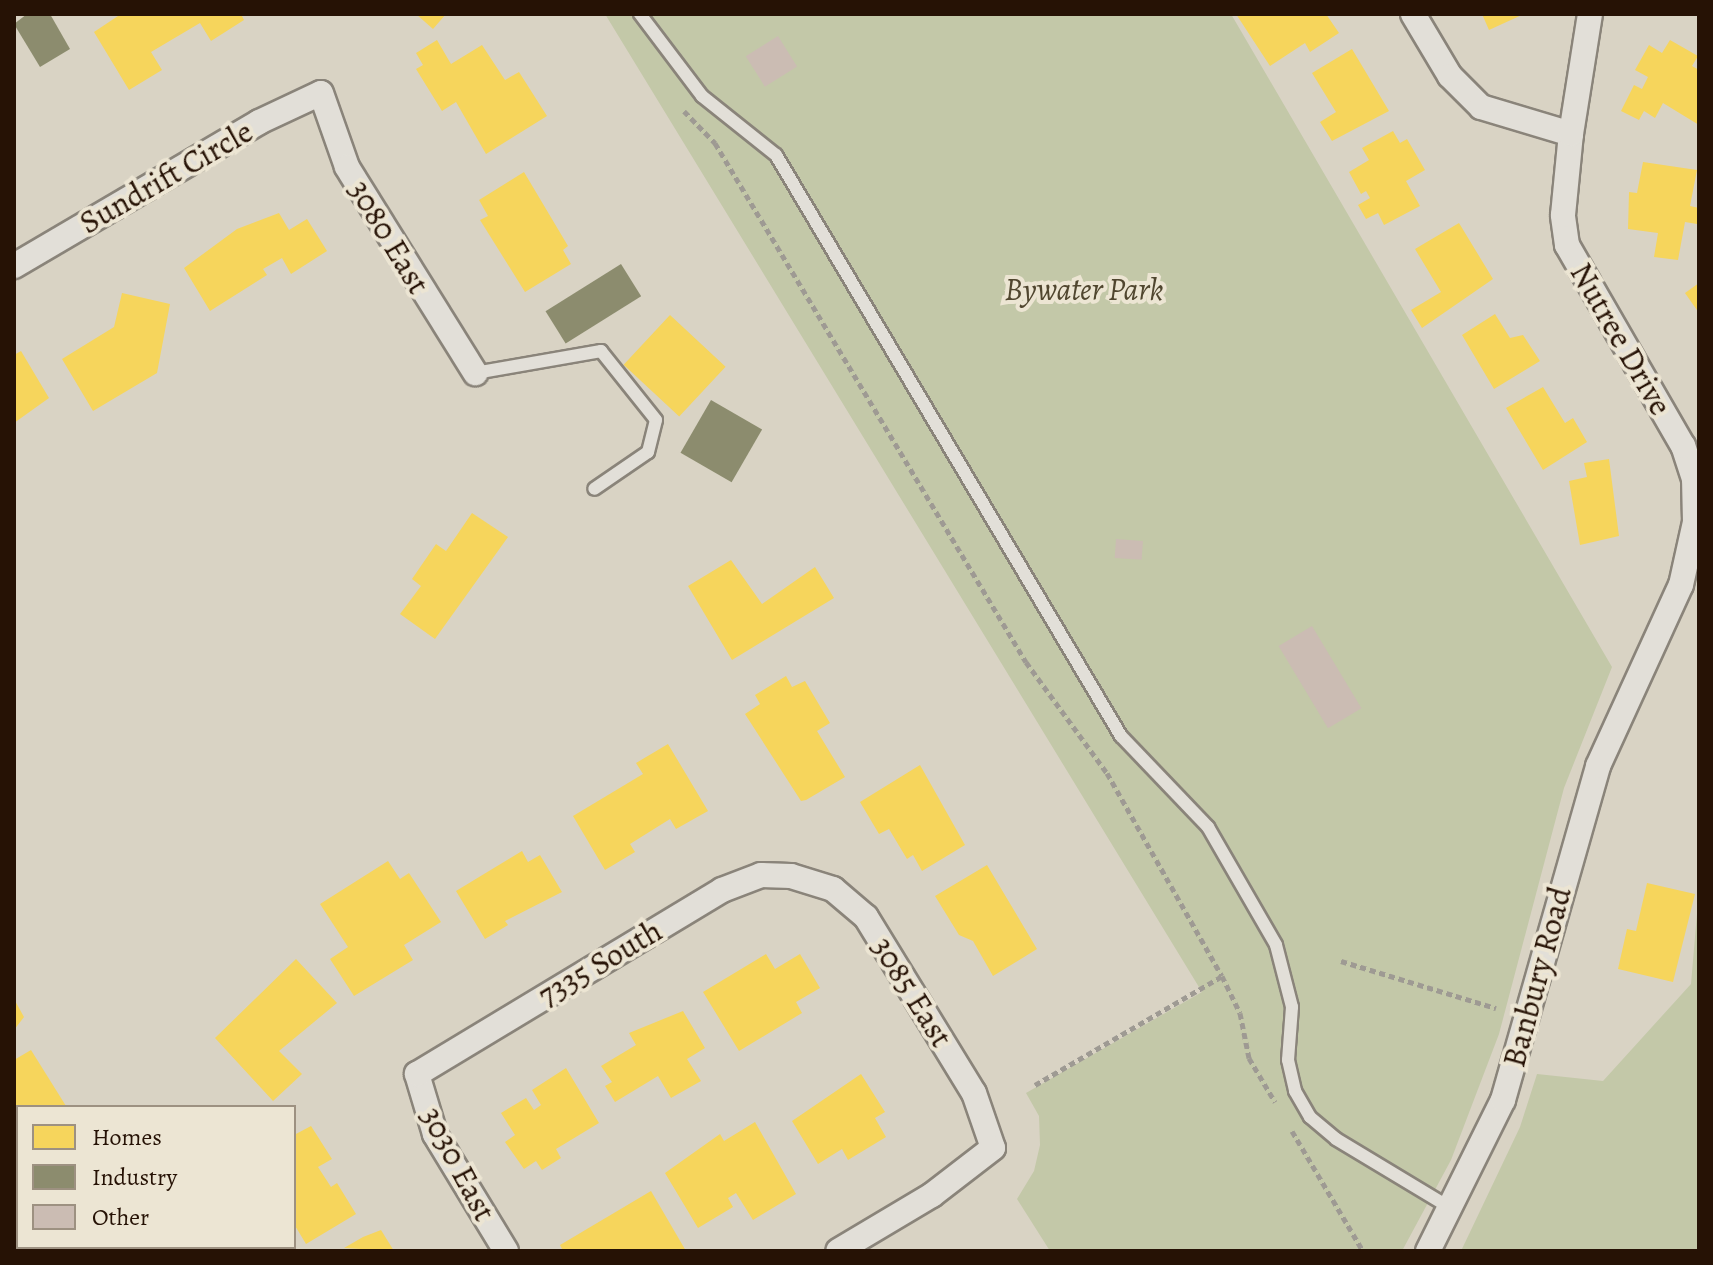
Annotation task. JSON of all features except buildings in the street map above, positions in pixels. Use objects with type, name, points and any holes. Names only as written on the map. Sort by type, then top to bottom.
[{"type":"street","points":[[1413,14],[1450,76],[1481,107],[1571,134]]},
{"type":"street","name":"Nutree Drive","points":[[1590,14],[1571,134],[1563,215],[1567,245],[1683,446],[1694,479],[1697,523],[1681,585],[1627,696]]},
{"type":"street","name":"Sundrift Circle","points":[[14,266],[259,122],[321,93]]},
{"type":"street","name":"3080 East","points":[[321,93],[347,167],[475,373]]},
{"type":"street","name":"Banbury Road","points":[[1428,1251],[1452,1209],[1503,1100],[1570,852],[1627,696]]},
{"type":"street","name":"7335 South","points":[[417,1074],[722,890],[761,875],[791,876]]},
{"type":"street","name":"3085 East","points":[[791,876],[833,889],[866,917],[974,1093],[993,1148],[932,1195],[838,1251]]},
{"type":"street","name":"3030 East","points":[[417,1074],[435,1134],[506,1251]]},
{"type":"lane","points":[[640,14],[702,96],[776,155],[1121,736],[1208,827],[1276,945],[1292,1007],[1288,1060],[1295,1091],[1310,1117],[1336,1139],[1452,1209]]},
{"type":"lane","points":[[475,373],[601,351],[656,420],[648,452],[594,489]]},
{"type":"path","points":[[677,101],[715,143],[1026,662],[1107,773],[1222,976],[1240,1013],[1249,1058],[1279,1109]]},
{"type":"path","points":[[1341,961],[1496,1008]]},
{"type":"path","points":[[1035,1085],[1222,976]]},
{"type":"path","points":[[1287,1122],[1363,1251]]},
{"type":"green space","name":"Bywater Park","points":[[605,14],[1231,14],[1612,667],[1564,788],[1499,1034],[1451,1160],[1402,1251],[1050,1251],[1017,1199],[1034,1171],[1040,1145],[1039,1116],[1026,1093],[1202,992]]},
{"type":"green space","points":[[1699,890],[1699,1251],[1461,1251],[1520,1127],[1537,1074],[1603,1081],[1691,984]]}]
